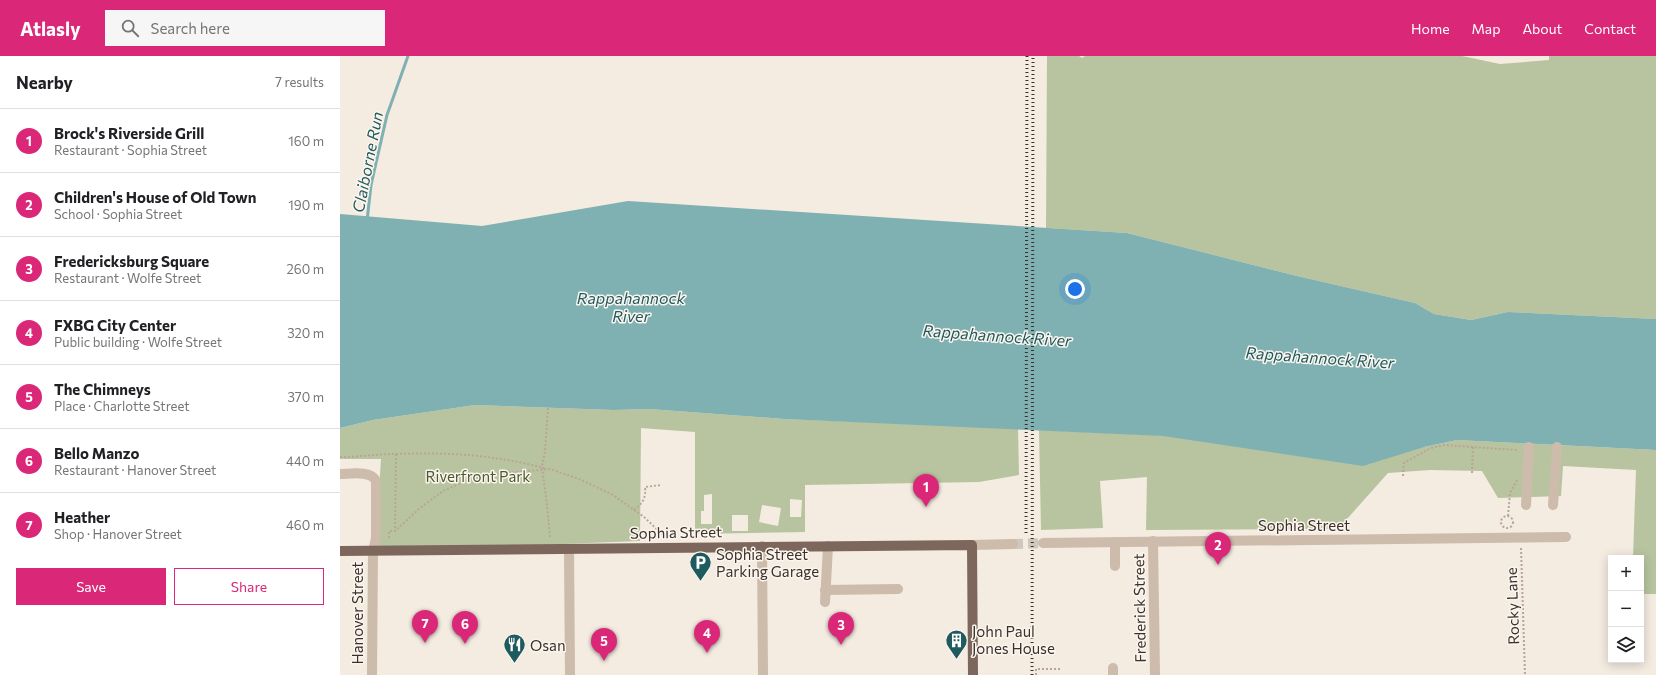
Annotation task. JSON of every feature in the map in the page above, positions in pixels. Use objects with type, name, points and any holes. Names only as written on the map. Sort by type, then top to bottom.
[{"type":"main road","name":"Sophia Street","points":[[340,551],[972,545]]},
{"type":"main road","points":[[972,545],[973,675]]},
{"type":"street","points":[[1526,505],[1529,447]]},
{"type":"street","points":[[1554,504],[1557,447]]},
{"type":"street","name":"Hanover Street","points":[[340,474],[365,474],[371,476],[376,481],[376,538],[373,551],[372,675]]},
{"type":"street","name":"Sophia Street","points":[[1042,543],[1566,537]]},
{"type":"street","name":"Frederick Street","points":[[1153,541],[1155,675]]},
{"type":"street","points":[[1115,542],[1115,566]]},
{"type":"street","name":"Sophia Street","points":[[972,545],[1013,544]]},
{"type":"street","points":[[762,546],[763,675]]},
{"type":"street","points":[[825,602],[828,546]]},
{"type":"street","points":[[569,548],[570,675]]},
{"type":"street","points":[[825,590],[898,589]]},
{"type":"path","points":[[548,408],[545,451],[542,468],[550,538]]},
{"type":"path","points":[[1403,476],[1404,463],[1430,448],[1444,445],[1516,450],[1518,453]]},
{"type":"path","points":[[1472,473],[1473,447]]},
{"type":"path","points":[[396,454],[456,454],[493,457],[550,469],[579,479],[613,495],[634,510],[665,537]]},
{"type":"path","points":[[389,538],[389,531],[395,531],[420,508],[443,491],[468,480],[493,474],[542,468]]},
{"type":"path","points":[[1508,516],[1510,493],[1518,478]]},
{"type":"path","points":[[634,510],[642,504],[645,499],[645,486],[661,485]]},
{"type":"path","points":[[1508,516],[1511,517],[1514,523],[1510,528],[1506,528],[1501,523],[1502,519],[1508,516]]},
{"type":"path","name":"Rocky Lane","points":[[1521,537],[1525,675]]},
{"type":"path","points":[[1036,675],[1036,669],[1062,669]]},
{"type":"green space","points":[[1047,56],[1079,56],[1082,58],[1085,56],[1462,56],[1500,64],[1549,60],[1549,56],[1656,56],[1656,319],[1508,312],[1471,320],[1434,314],[1415,303],[1297,276],[1127,233],[1046,228]]},
{"type":"green space","name":"Riverfront Park","points":[[475,405],[613,410],[649,409],[784,419],[1018,428],[1019,475],[979,482],[805,485],[805,532],[695,534],[695,432],[641,428],[640,541],[373,551],[376,538],[381,459],[340,459],[340,428],[373,420]],"holes":[[[712,494],[712,524],[701,524],[701,511],[704,511],[704,495]],[[790,499],[802,500],[801,517],[790,517]],[[762,505],[781,508],[778,526],[759,522]],[[732,515],[748,515],[748,531],[732,531]]]},
{"type":"green space","points":[[1039,430],[1424,447],[1457,440],[1656,450],[1656,594],[1644,594],[1644,555],[1633,555],[1636,470],[1563,466],[1561,496],[1498,498],[1482,471],[1430,470],[1388,473],[1338,529],[1146,530],[1147,477],[1100,481],[1103,528],[1041,530]]},
{"type":"water","name":"Rappahannock River","points":[[628,201],[1127,233],[1297,276],[1415,303],[1434,314],[1471,320],[1508,312],[1656,319],[1656,450],[1457,440],[1424,447],[1363,466],[1163,436],[784,419],[649,409],[613,410],[475,405],[373,420],[340,428],[340,214],[482,226]]},
{"type":"waterway","name":"Claiborne Run","points":[[367,221],[371,185],[387,115],[408,56]]},
{"type":"tunnel","points":[[1013,544],[1043,543]]},
{"type":"railway","points":[[1026,533],[1027,56]]},
{"type":"railway","points":[[1032,675],[1033,56]]},
{"type":"place","name":"Brock's Riverside Grill","points":[[926,507]]},
{"type":"place","name":"Children's House of Old Town","points":[[1218,565]]},
{"type":"place","name":"Sophia Street Parking Garage","points":[[700,582]]},
{"type":"place","name":"Heather","points":[[425,643]]},
{"type":"place","name":"Bello Manzo","points":[[465,644]]},
{"type":"place","name":"Fredericksburg Square","points":[[841,645]]},
{"type":"place","name":"FXBG City Center","points":[[707,653]]},
{"type":"place","name":"John Paul Jones House","points":[[956,660]]},
{"type":"place","name":"The Chimneys","points":[[604,661]]},
{"type":"place","name":"Osan","points":[[514,664]]}]
